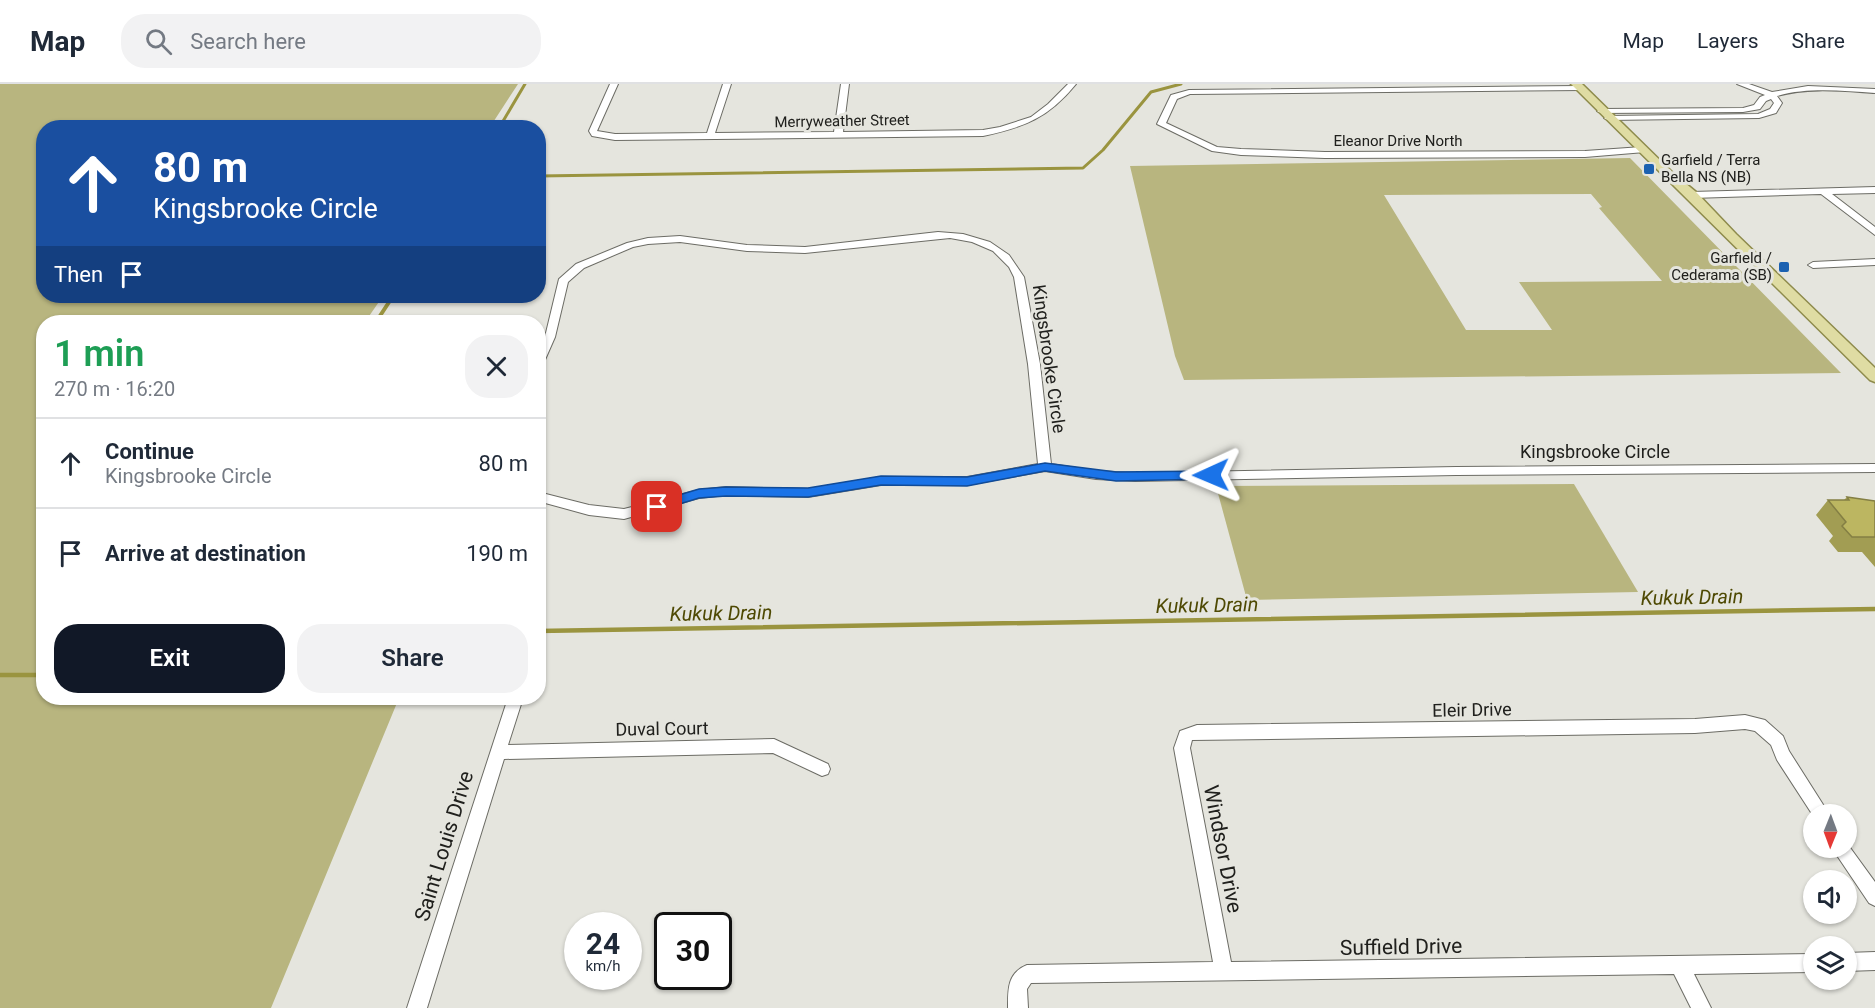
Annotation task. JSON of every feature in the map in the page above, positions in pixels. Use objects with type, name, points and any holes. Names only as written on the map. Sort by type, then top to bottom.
[{"type":"main road","points":[[1578,86],[1642,150],[1692,195],[1731,237],[1875,377]]},
{"type":"street","name":"Merryweather Street","points":[[614,84],[593,128],[595,134],[606,136],[710,136],[972,133],[1010,128],[1034,120],[1072,84]]},
{"type":"street","points":[[710,136],[727,84]]},
{"type":"street","points":[[838,135],[845,84]]},
{"type":"street","points":[[1605,114],[1759,116],[1773,111],[1778,103],[1772,95],[1741,84]]},
{"type":"street","name":"Eleanor Drive North","points":[[1578,86],[1183,93],[1170,101],[1161,123],[1215,149],[1241,152],[1325,155],[1553,154],[1642,150]]},
{"type":"street","points":[[1699,114],[1757,107],[1762,99],[1783,91],[1875,86]]},
{"type":"street","points":[[1852,89],[1875,91]]},
{"type":"street","points":[[1692,195],[1875,190]]},
{"type":"street","points":[[1824,192],[1875,232]]},
{"type":"street","name":"Kingsbrooke Circle","points":[[546,346],[550,338],[560,286],[563,281],[580,266],[630,245],[648,241],[680,239],[747,248],[805,250],[938,235],[960,236],[990,245],[1002,253],[1014,266],[1019,278],[1034,364],[1045,467],[1116,476],[1875,468]]},
{"type":"street","points":[[1813,265],[1875,262]]},
{"type":"street","points":[[546,498],[588,510],[624,514],[699,494],[726,491],[808,493],[881,481],[967,481],[1045,467]]},
{"type":"street","name":"Saint Louis Drive","points":[[417,1008],[513,705]]},
{"type":"street","name":"Eleir Drive","points":[[1186,736],[1197,732],[1671,727],[1745,722],[1758,725],[1777,741],[1783,755],[1815,804]]},
{"type":"street","name":"Windsor Drive","points":[[1186,736],[1182,748],[1184,766],[1224,972]]},
{"type":"street","name":"Duval Court","points":[[497,752],[774,746],[822,769]]},
{"type":"street","points":[[1849,858],[1875,897]]},
{"type":"street","points":[[1857,962],[1875,961]]},
{"type":"street","name":"Suffield Drive","points":[[1018,1008],[1017,986],[1027,974],[1803,963]]},
{"type":"street","points":[[1679,965],[1701,1008]]},
{"type":"shaded area","points":[[0,84],[518,84],[495,120],[36,120],[36,303],[378,303],[370,315],[36,315],[36,705],[396,705],[271,1008],[0,1008]]},
{"type":"shaded area","points":[[1630,158],[1841,373],[1184,380],[1175,356],[1130,166]],"holes":[[[1591,194],[1602,207],[1599,208],[1662,281],[1519,282],[1552,330],[1466,330],[1384,195]]]},
{"type":"shaded area","points":[[1574,484],[1638,592],[1247,600],[1216,486]]},
{"type":"building","points":[[1847,497],[1875,501],[1875,537],[1852,537],[1842,526],[1846,522],[1828,500],[1849,500]]},
{"type":"waterway","name":"Kukuk Drain","points":[[504,120],[525,84]]},
{"type":"waterway","points":[[546,176],[1083,168],[1103,150],[1151,92],[1181,84]]},
{"type":"waterway","name":"Kukuk Drain","points":[[381,315],[388,303]]},
{"type":"waterway","name":"Kukuk Drain","points":[[546,631],[1875,609]]},
{"type":"waterway","points":[[0,675],[36,675]]},
{"type":"place","name":"Garfield / Terra Bella NS (NB)","points":[[1649,169]]},
{"type":"place","name":"Garfield / Cederama (SB)","points":[[1784,267]]},
{"type":"route","points":[[657,507],[699,494],[726,491],[808,493],[881,481],[987,479],[1045,467],[1136,477],[1211,475]]}]
